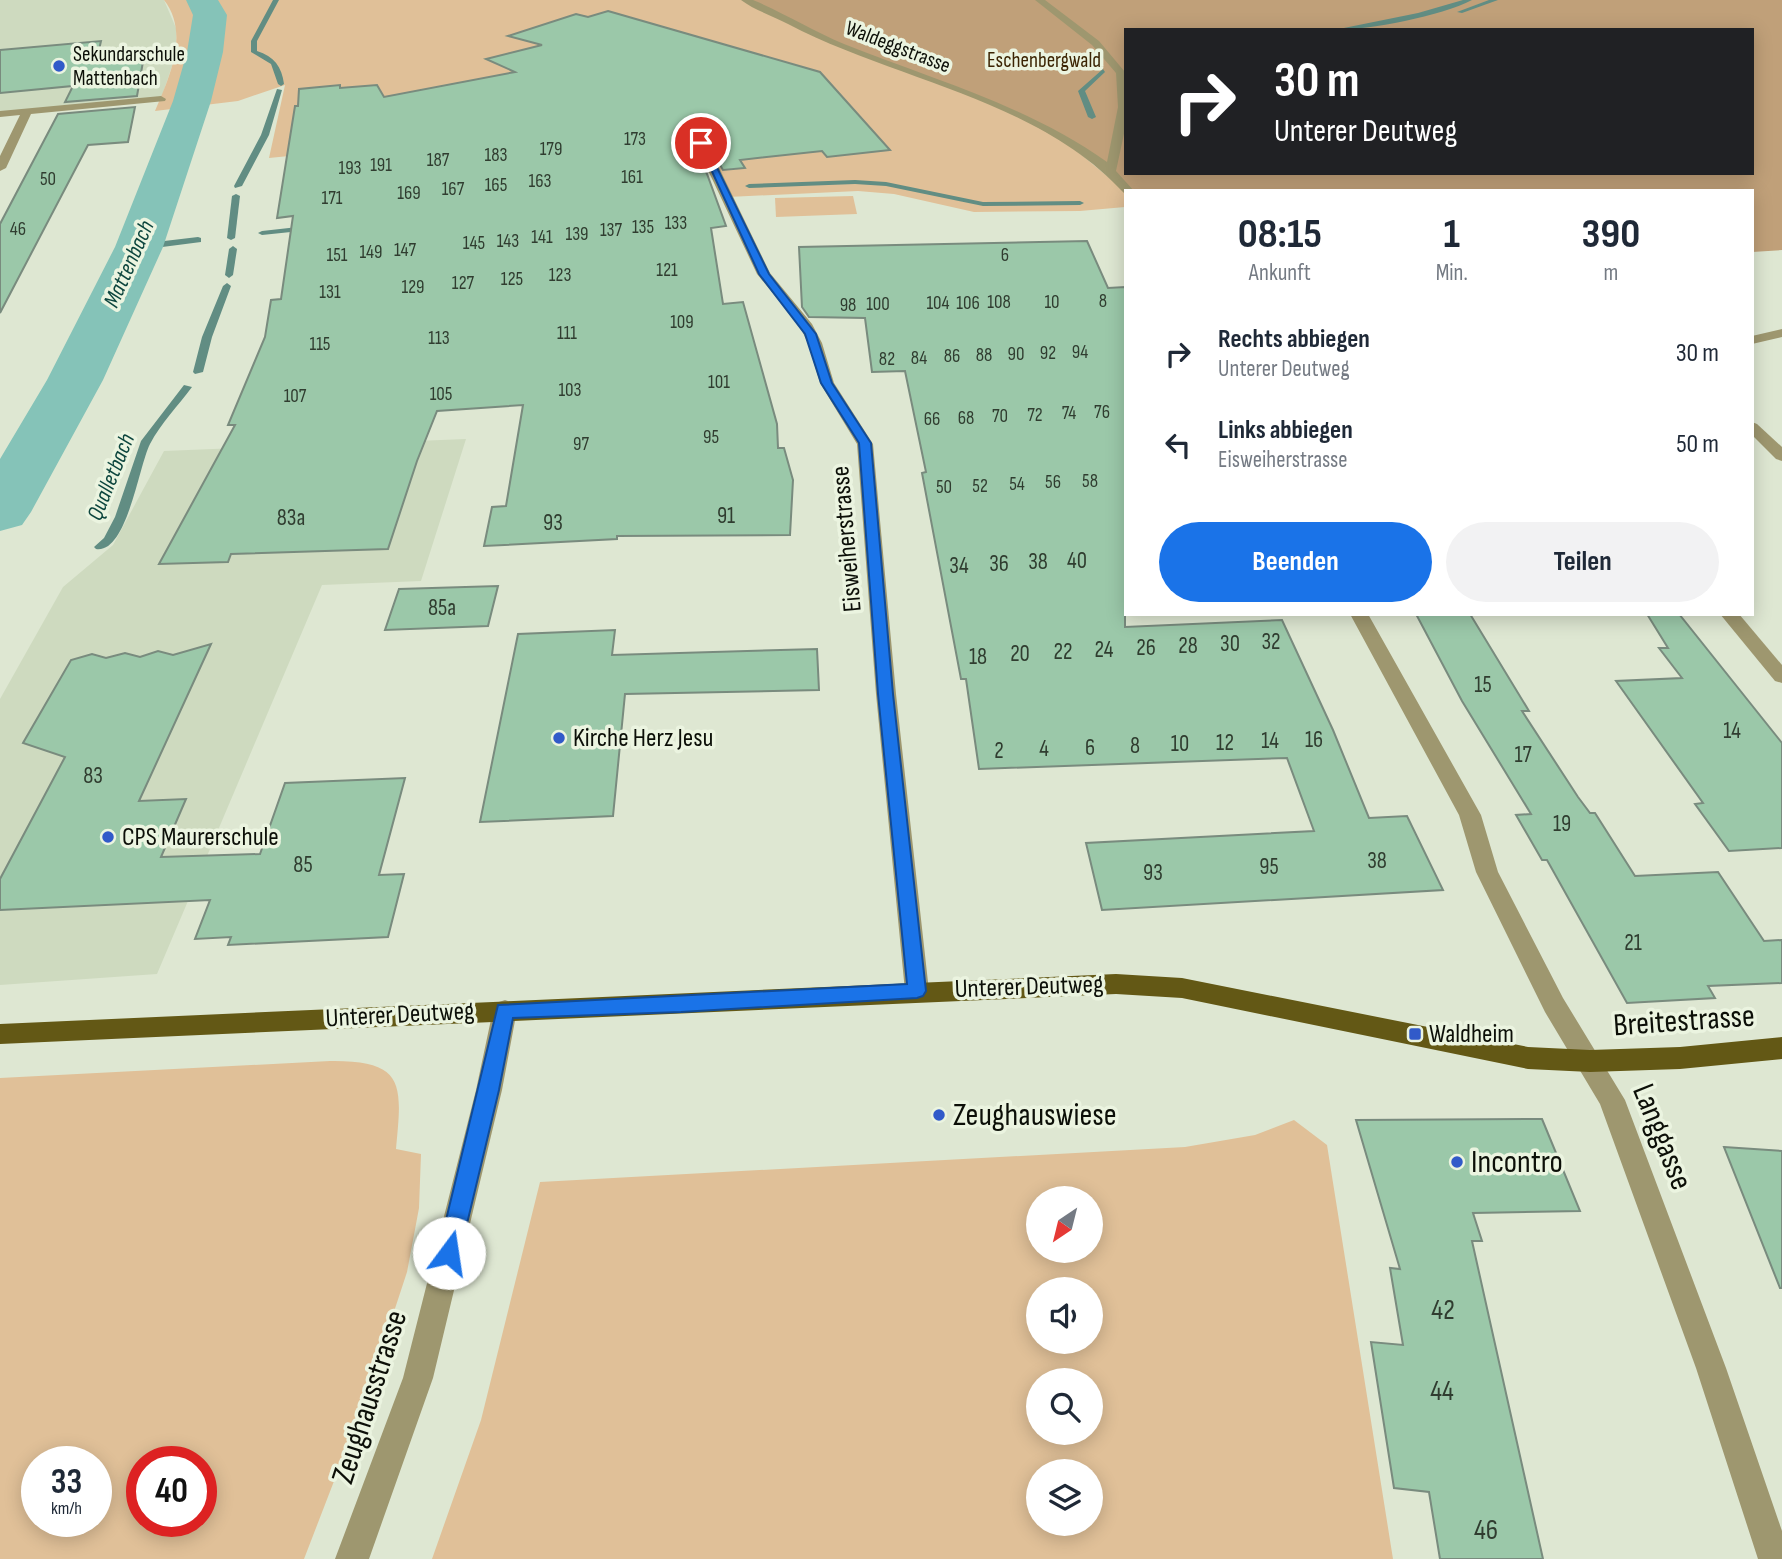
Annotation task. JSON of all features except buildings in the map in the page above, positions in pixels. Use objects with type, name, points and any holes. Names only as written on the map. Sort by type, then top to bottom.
[{"type":"main road","name":"Unterer Deutweg","points":[[0,1034],[1116,984],[1182,988],[1528,1058],[1590,1061]]},
{"type":"main road","name":"Breitestrasse","points":[[1590,1061],[1680,1058],[1782,1048]]},
{"type":"street","name":"Waldeggstrasse","points":[[745,0],[838,45],[1030,120],[1076,146],[1110,171]]},
{"type":"street","points":[[1039,0],[1092,42],[1109,58],[1122,77],[1120,138],[1110,171],[1126,189]]},
{"type":"street","points":[[0,114],[161,99]]},
{"type":"street","points":[[0,168],[27,111]]},
{"type":"street","name":"Eisweiherstrasse","points":[[691,129],[704,149],[764,274],[810,334],[827,383],[865,443],[886,694],[917,991]]},
{"type":"street","points":[[1754,340],[1782,333]]},
{"type":"street","points":[[1754,429],[1782,456]]},
{"type":"street","name":"Langgasse","points":[[1360,616],[1469,815],[1487,872],[1555,1005],[1612,1100],[1711,1368],[1775,1559]]},
{"type":"street","points":[[1731,616],[1782,677]]},
{"type":"street","name":"Zeughausstrasse","points":[[352,1559],[418,1378],[489,1090],[505,1010]]},
{"type":"shaded area","points":[[0,0],[164,0],[176,28],[176,54],[161,99],[0,114]]},
{"type":"shaded area","points":[[164,0],[745,0],[1007,110],[1060,137],[1124,190],[1124,207],[1080,211],[974,212],[894,194],[858,191],[728,197],[691,129],[672,118],[269,158],[285,85],[238,101],[155,111],[174,56],[176,27]]},
{"type":"shaded area","points":[[853,196],[857,214],[776,217],[775,198]]},
{"type":"shaded area","name":"CPS Maurerschule","points":[[466,439],[421,581],[322,585],[157,974],[0,985],[0,699],[63,587],[113,545],[164,451]]},
{"type":"shaded area","points":[[330,1061],[373,1065],[386,1072],[394,1081],[398,1093],[396,1149],[421,1154],[419,1208],[407,1272],[363,1406],[304,1559],[0,1559],[0,1078]]},
{"type":"shaded area","name":"Zeughauswiese","points":[[1294,1120],[1327,1145],[1393,1559],[432,1559],[481,1420],[540,1182],[1185,1147],[1255,1135]]},
{"type":"green space","name":"Eschenbergwald","points":[[745,0],[1782,0],[1782,250],[1754,252],[1754,189],[1126,189],[1101,163],[1007,110],[838,45]]},
{"type":"waterway","name":"Mattenbach","points":[[0,512],[75,380],[139,247],[192,101],[205,52],[210,15],[202,0]]},
{"type":"waterway","name":"Qualletbach","points":[[276,0],[254,41],[254,52],[274,63],[281,84]]},
{"type":"waterway","points":[[1348,28],[1419,15],[1469,0]]},
{"type":"waterway","points":[[1460,12],[1495,0]]},
{"type":"waterway","name":"Mattenbach","points":[[201,69],[205,68]]},
{"type":"waterway","points":[[1092,117],[1081,91],[1103,71]]},
{"type":"waterway","name":"Qualletbach","points":[[238,186],[265,135],[279,90]]},
{"type":"waterway","points":[[749,186],[855,182],[886,184],[983,204],[1080,203]]},
{"type":"waterway","name":"Qualletbach","points":[[231,238],[236,196]]},
{"type":"waterway","points":[[262,233],[307,228]]},
{"type":"waterway","points":[[139,247],[198,240]]},
{"type":"waterway","name":"Qualletbach","points":[[229,275],[233,249]]},
{"type":"waterway","name":"Qualletbach","points":[[198,372],[207,337],[227,286]]},
{"type":"waterway","name":"Qualletbach","points":[[100,547],[108,541],[121,517],[146,441],[187,387]]},
{"type":"place","name":"Sekundarschule Mattenbach","points":[[59,66]]},
{"type":"place","name":"Kirche Herz Jesu","points":[[559,738]]},
{"type":"place","name":"CPS Maurerschule","points":[[108,837]]},
{"type":"place","name":"Waldheim","points":[[1415,1034]]},
{"type":"place","name":"Zeughauswiese","points":[[939,1115]]},
{"type":"place","name":"Incontro","points":[[1457,1162]]},
{"type":"route","points":[[449,1253],[489,1090],[505,1010],[681,1005],[917,991],[886,694],[865,443],[827,383],[819,353],[810,334],[764,274],[701,143]]}]
